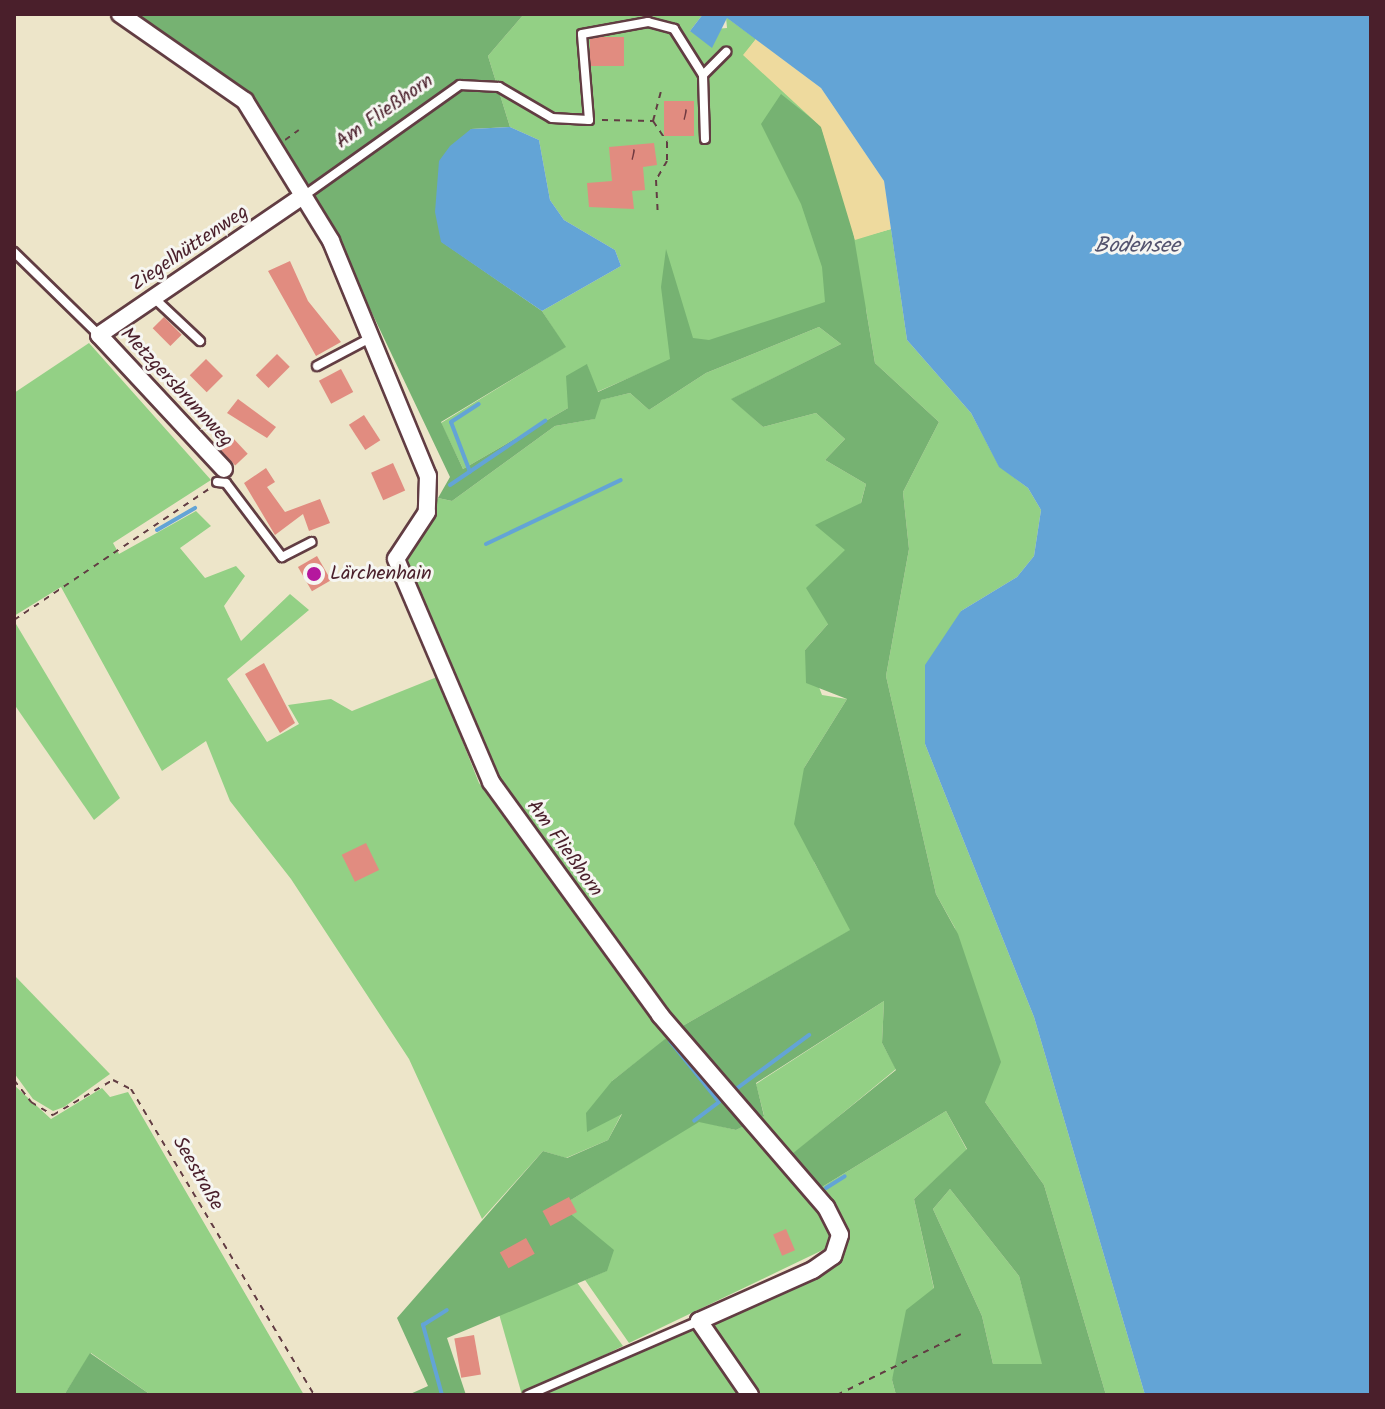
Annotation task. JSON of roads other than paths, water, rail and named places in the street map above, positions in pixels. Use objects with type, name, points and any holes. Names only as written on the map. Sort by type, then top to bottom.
[{"type":"street","name":"Am Fließhorn","points":[[120,14],[245,101],[304,195],[372,337],[428,476],[427,512],[396,559],[491,782],[660,1015],[826,1207],[840,1235],[833,1256],[813,1270],[699,1321]]},
{"type":"street","name":"Ziegelhüttenweg","points":[[99,335],[304,195]]},
{"type":"street","name":"Metzgersbrunnweg","points":[[99,335],[220,475]]},
{"type":"street","points":[[699,1321],[750,1395]]},
{"type":"lane","name":"Am Fließhorn","points":[[304,195],[460,85],[499,87],[552,118],[589,120],[591,75],[581,69],[582,34],[648,22],[687,39],[703,75]]},
{"type":"lane","points":[[705,139],[703,75],[726,52]]},
{"type":"lane","points":[[14,252],[99,335]]},
{"type":"lane","points":[[154,298],[200,341]]},
{"type":"lane","points":[[317,366],[372,337]]},
{"type":"lane","points":[[220,475],[282,557],[311,542]]},
{"type":"lane","points":[[528,1395],[699,1321]]},
{"type":"water","name":"Bodensee","points":[[703,14],[1371,14],[1371,1395],[1145,1395],[1034,1017],[925,744],[925,665],[961,611],[1017,577],[1034,556],[1041,510],[1028,488],[999,467],[971,413],[907,340],[884,181],[821,88],[727,18],[712,48],[690,31]]},
{"type":"water","points":[[510,127],[539,140],[550,200],[564,220],[615,250],[621,266],[542,311],[441,242],[435,212],[439,161],[450,146],[471,129]]},
{"type":"waterway","points":[[470,472],[451,422],[479,404]]},
{"type":"waterway","points":[[450,485],[545,421]]},
{"type":"waterway","points":[[486,544],[621,480]]},
{"type":"waterway","points":[[157,530],[195,508]]},
{"type":"waterway","points":[[732,1092],[809,1035]]},
{"type":"waterway","points":[[670,1041],[719,1102],[694,1121]]},
{"type":"waterway","points":[[826,1188],[845,1176]]},
{"type":"waterway","points":[[442,1395],[423,1325],[447,1310]]},
{"type":"place","name":"Lärchenhain","points":[[314,574]]}]
